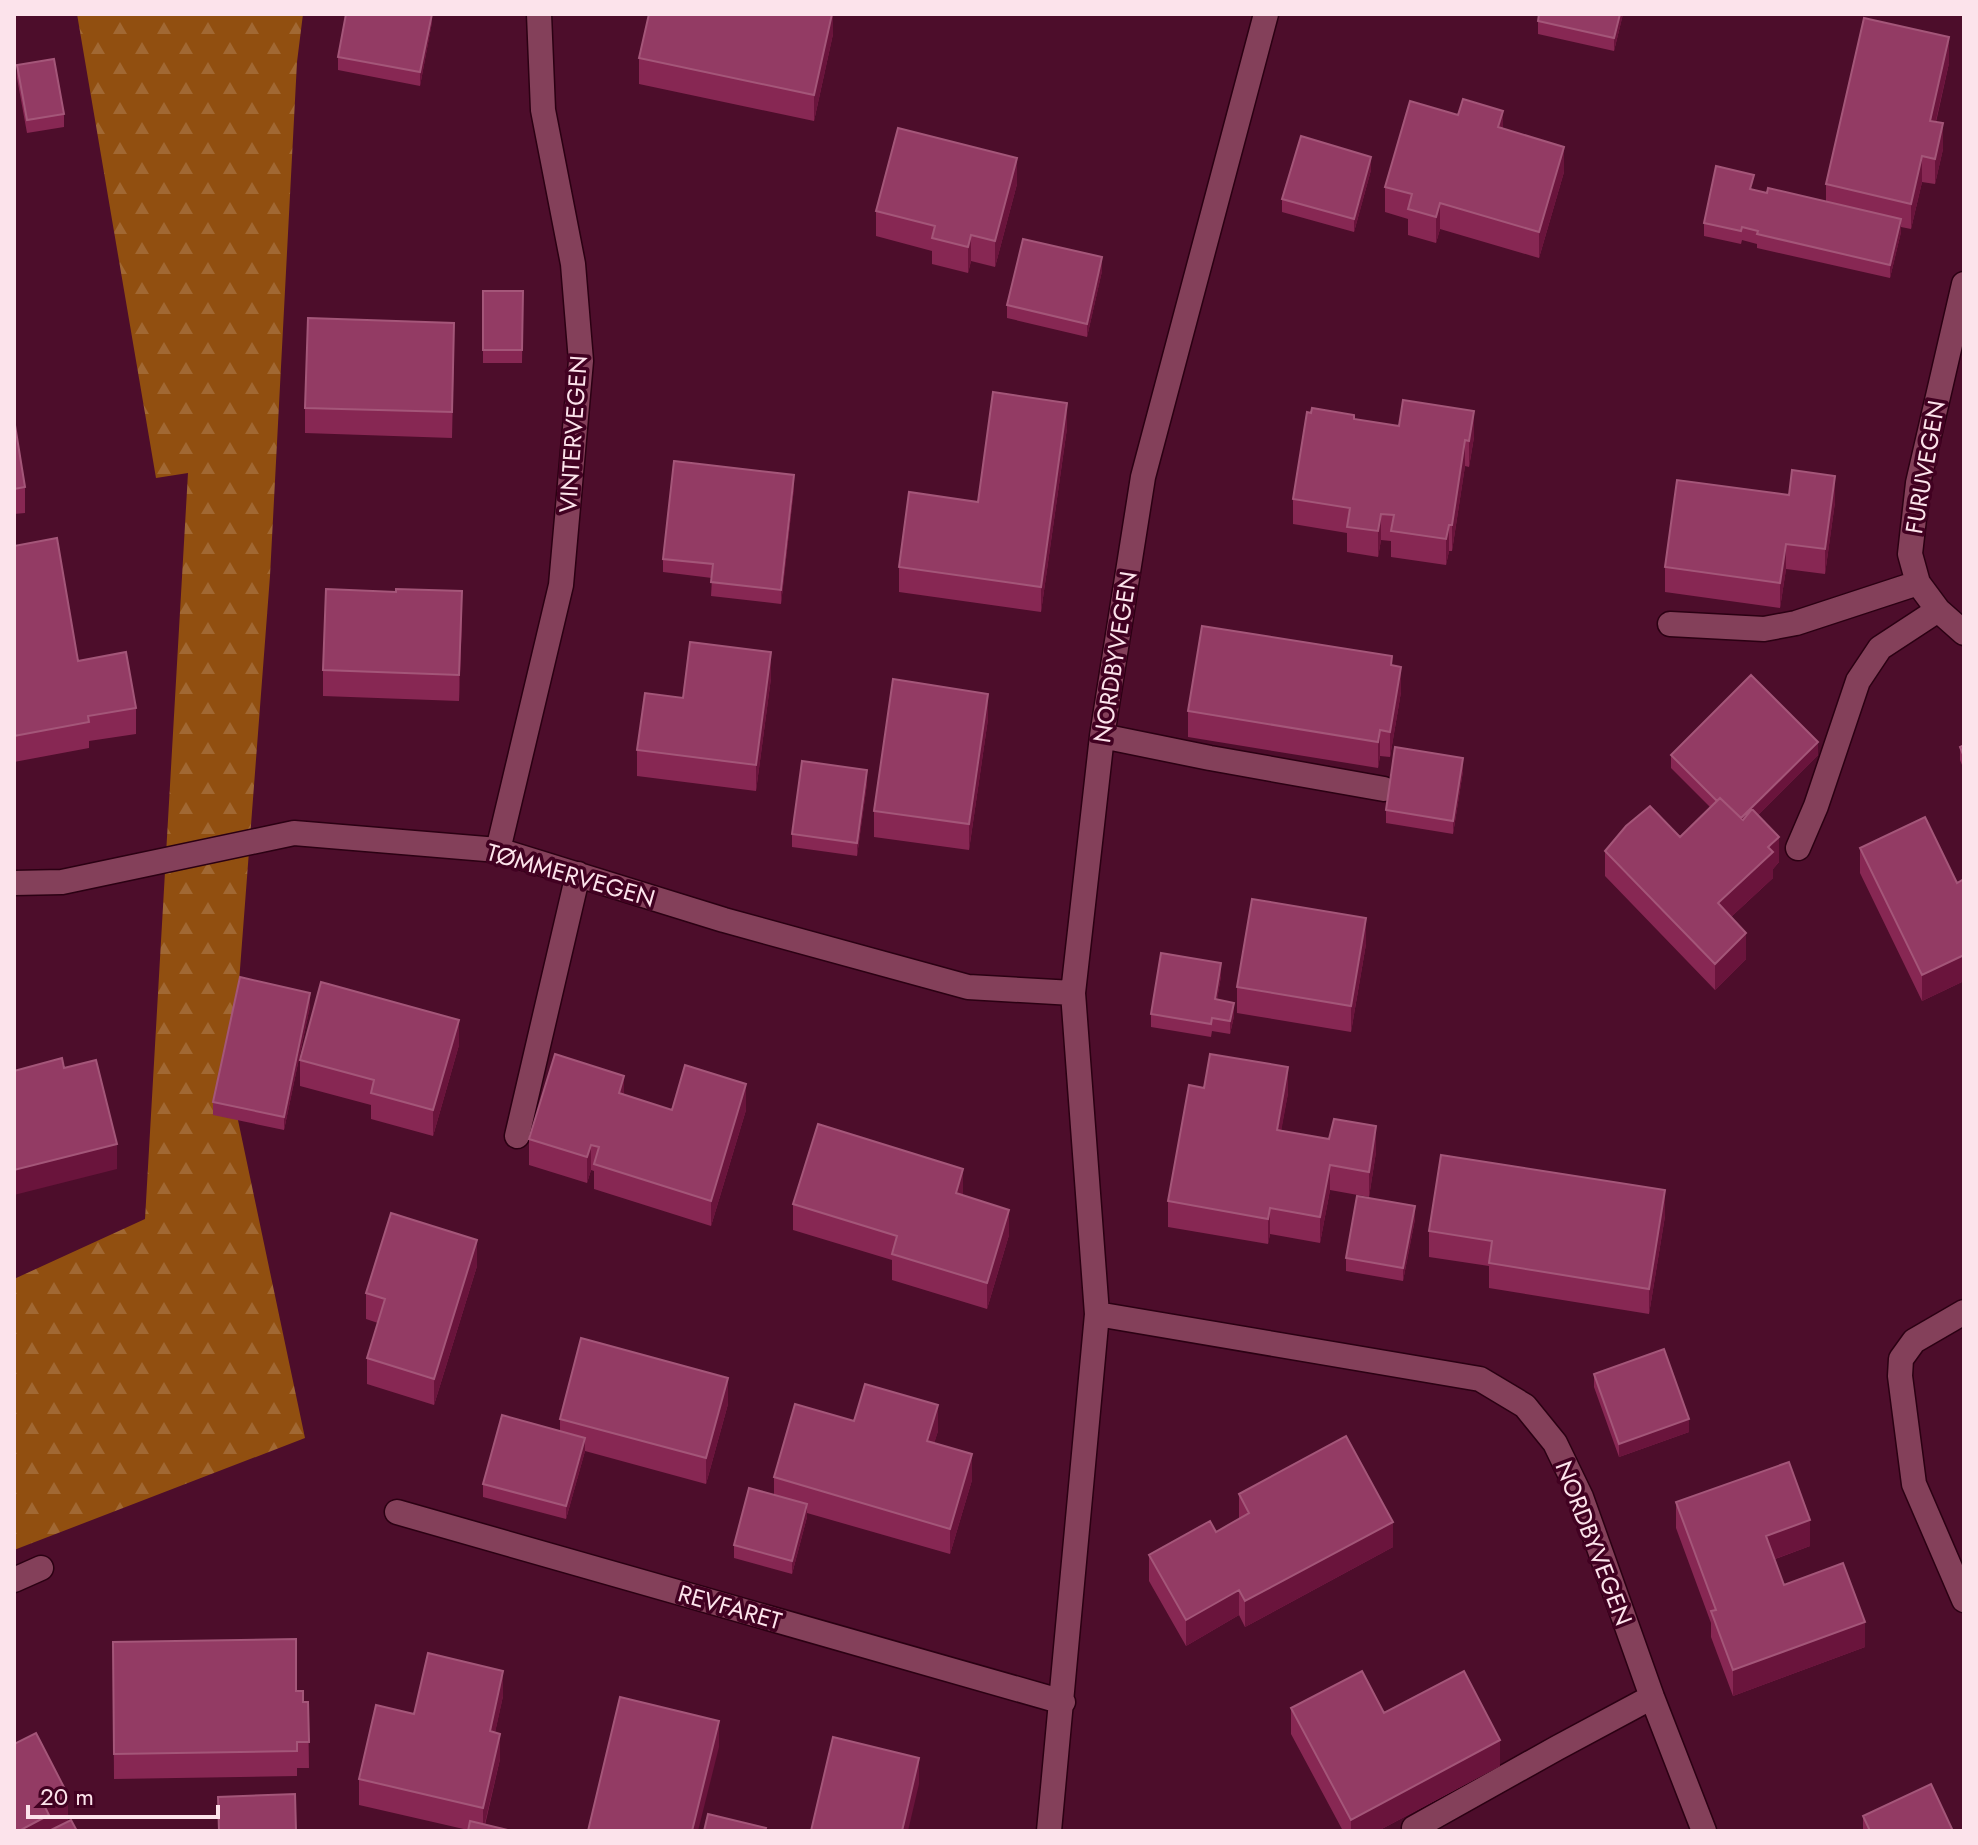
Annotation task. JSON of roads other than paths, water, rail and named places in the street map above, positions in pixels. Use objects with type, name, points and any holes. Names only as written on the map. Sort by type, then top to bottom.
[{"type":"street","name":"VINTERVEGEN","points":[[498,850],[561,585],[581,361],[573,264],[543,110],[539,14]]},
{"type":"street","name":"NORDBYVEGEN","points":[[1049,1831],[1097,1314],[1073,993],[1102,736],[1143,477],[1266,14]]},
{"type":"street","name":"FURUVEGEN","points":[[1964,284],[1918,483],[1910,554],[1918,583],[1938,610],[1964,633]]},
{"type":"street","points":[[1670,624],[1764,629],[1796,623],[1918,583]]},
{"type":"street","points":[[1798,848],[1816,806],[1858,681],[1880,648],[1938,610]]},
{"type":"street","points":[[1102,736],[1384,789]]},
{"type":"street","name":"TØMMERVEGEN","points":[[14,883],[62,882],[294,833],[498,850],[724,920],[968,987],[1073,993]]},
{"type":"street","points":[[517,1136],[578,874]]},
{"type":"street","points":[[1964,1312],[1914,1341],[1901,1359],[1900,1376],[1914,1484],[1964,1600]]},
{"type":"street","name":"NORDBYVEGEN","points":[[1097,1314],[1480,1379],[1525,1406],[1555,1443],[1581,1497],[1652,1697],[1704,1831]]},
{"type":"street","name":"REVFARET","points":[[397,1512],[1063,1702]]},
{"type":"street","points":[[14,1580],[41,1568]]},
{"type":"street","points":[[1414,1828],[1652,1697]]}]
